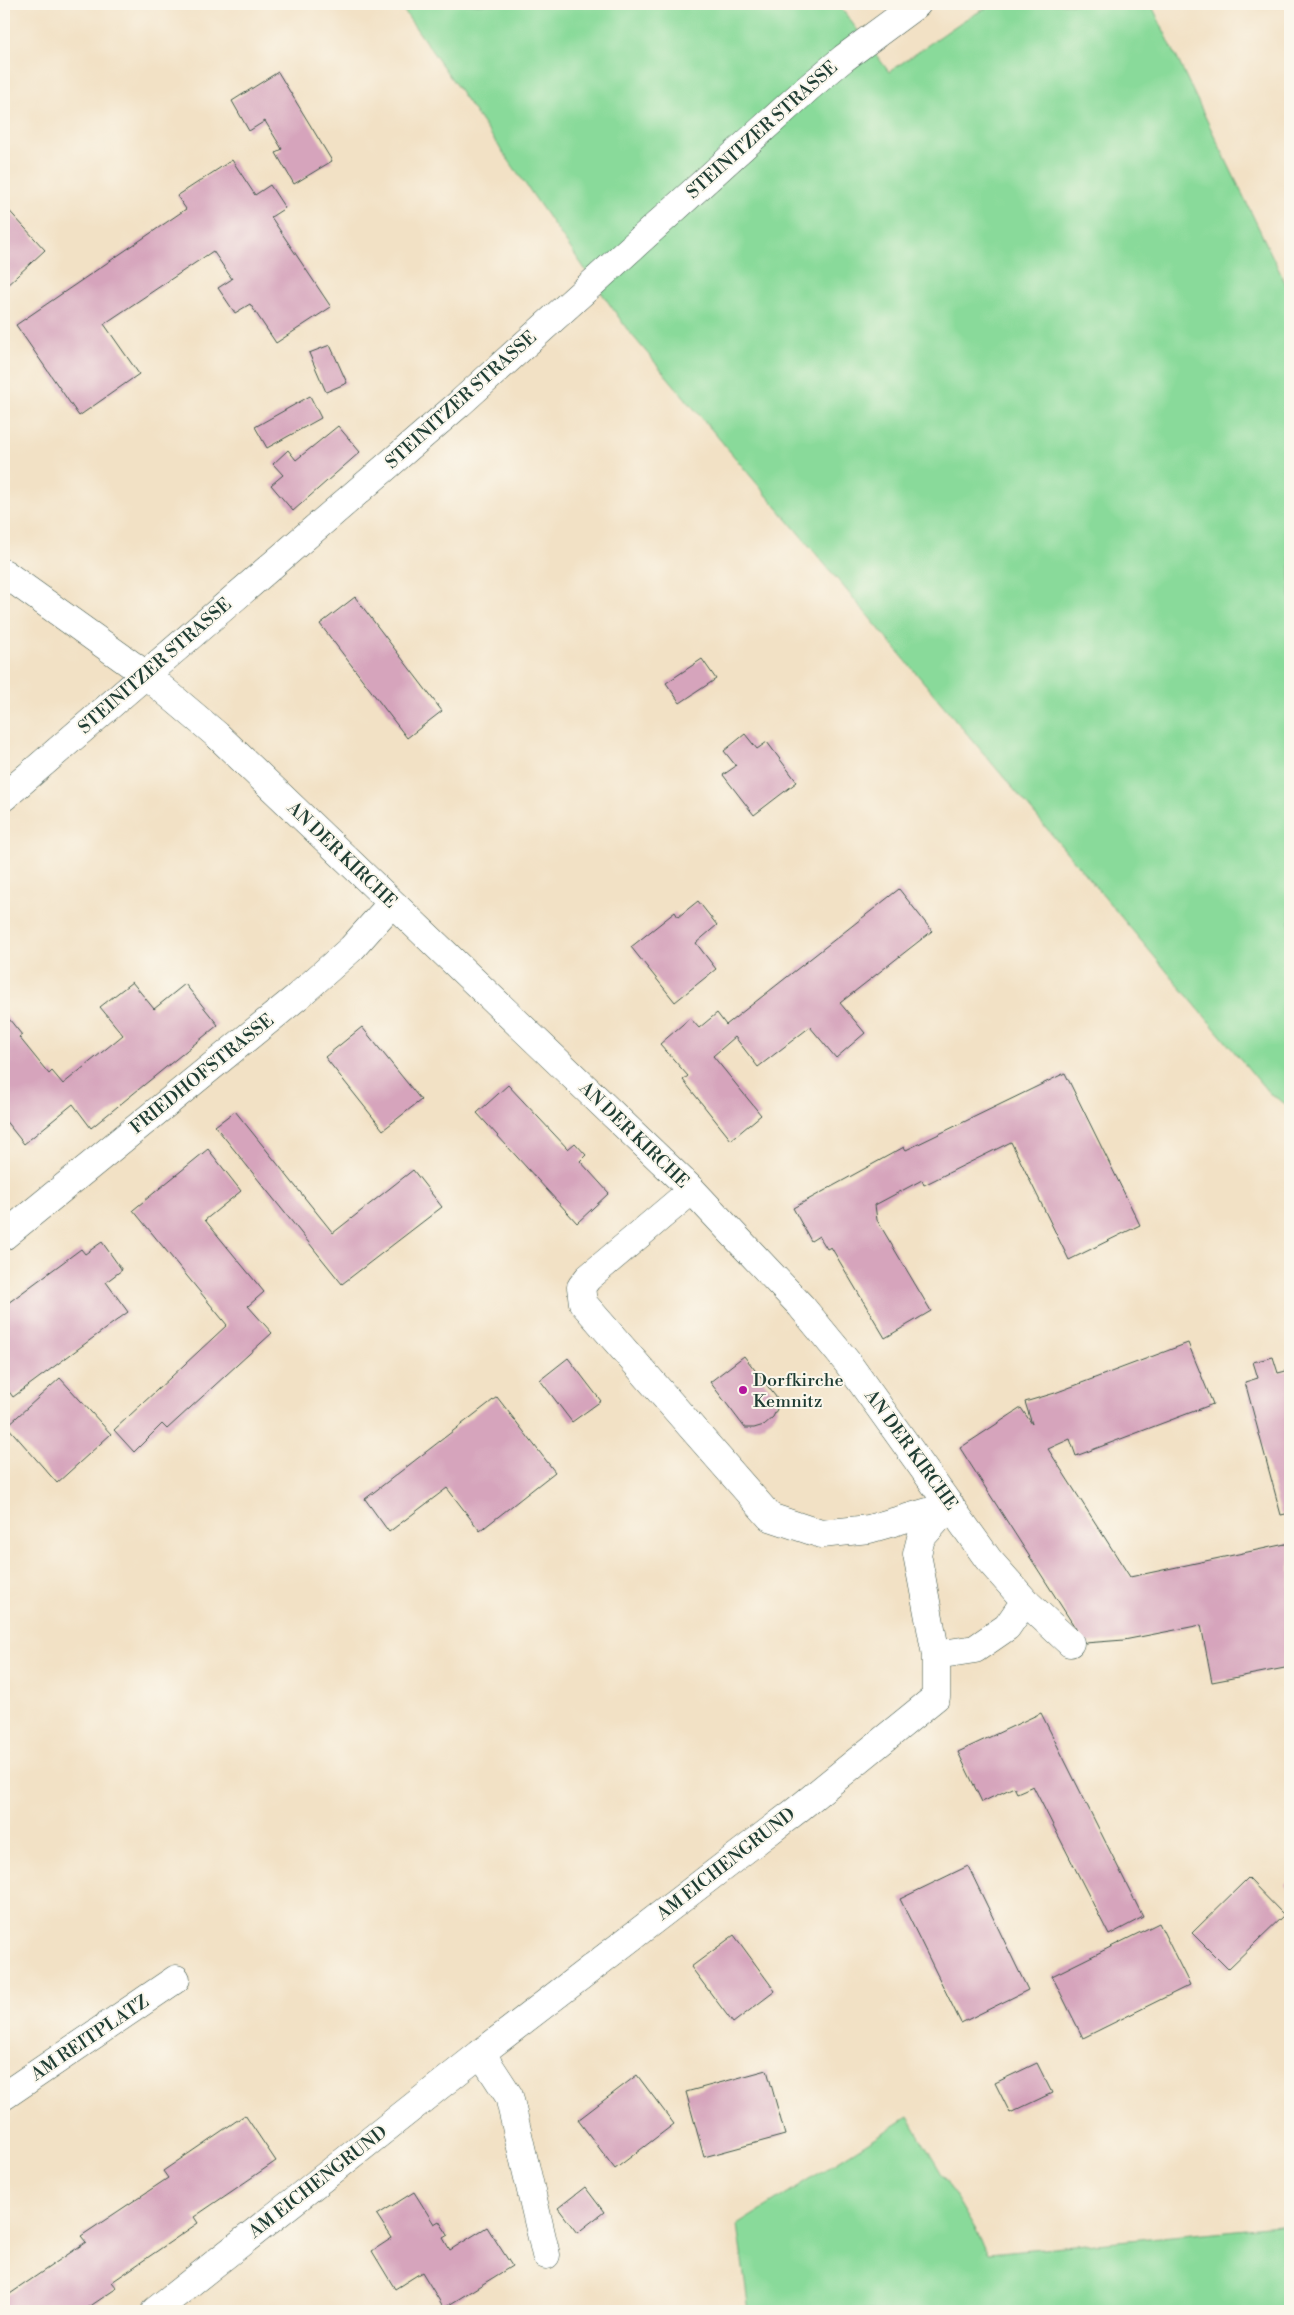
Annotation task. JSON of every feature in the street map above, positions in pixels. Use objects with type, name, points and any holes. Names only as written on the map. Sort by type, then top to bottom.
[{"type":"street","name":"STEINITZER STRASSE","points":[[4,797],[458,404],[808,89],[852,52],[917,4]]},
{"type":"street","name":"AN DER KIRCHE","points":[[4,573],[146,675],[242,758],[692,1190],[801,1306],[842,1355],[988,1559],[1025,1601],[1070,1643]]},
{"type":"street","name":"FRIEDHOFSTRASSE","points":[[4,1236],[297,997],[352,948],[392,903]]},
{"type":"street","points":[[692,1190],[588,1278],[581,1287],[583,1303],[770,1517],[821,1534],[869,1529],[950,1505]]},
{"type":"street","name":"AM EICHENGRUND","points":[[155,2311],[481,2053],[797,1810],[936,1697],[936,1655],[917,1554],[920,1538],[950,1505]]},
{"type":"street","points":[[936,1655],[975,1649],[1008,1627],[1025,1601]]},
{"type":"street","name":"AM REITPLATZ","points":[[4,2096],[176,1979]]},
{"type":"street","points":[[481,2053],[509,2096],[546,2256]]},
{"type":"green space","points":[[399,4],[838,4],[889,72],[964,20],[994,4],[1151,4],[1290,293],[1290,1107],[1269,1093],[627,329]]},
{"type":"green space","points":[[908,2117],[989,2253],[1290,2225],[1290,2311],[749,2311],[737,2225]]},
{"type":"building","points":[[278,72],[332,161],[294,184],[276,153],[282,149],[265,121],[249,131],[232,101]]},
{"type":"building","points":[[232,160],[255,195],[270,185],[285,208],[271,217],[331,307],[276,343],[250,304],[235,313],[218,288],[232,279],[213,251],[104,324],[139,374],[79,416],[16,325],[186,209],[177,196]]},
{"type":"building","points":[[4,205],[45,250],[4,288]]},
{"type":"building","points":[[330,345],[347,383],[326,392],[309,353]]},
{"type":"building","points":[[310,396],[321,418],[267,448],[255,427]]},
{"type":"building","points":[[338,426],[360,452],[293,511],[271,485],[283,475],[273,464],[288,450],[296,460]]},
{"type":"building","points":[[355,597],[442,711],[407,738],[320,624]]},
{"type":"building","points":[[702,659],[716,679],[680,703],[666,683]]},
{"type":"building","points":[[745,734],[757,749],[767,742],[797,782],[754,815],[723,775],[736,766],[724,751]]},
{"type":"building","points":[[899,889],[932,931],[840,1003],[865,1033],[836,1058],[810,1027],[758,1067],[735,1037],[713,1056],[761,1115],[731,1140],[683,1080],[688,1076],[660,1044],[690,1018],[699,1028],[717,1013],[726,1025]]},
{"type":"building","points":[[698,901],[717,925],[696,943],[716,969],[675,1002],[631,947],[675,912],[678,917]]},
{"type":"building","points":[[132,982],[154,1009],[185,984],[218,1025],[91,1128],[73,1104],[24,1144],[4,1119],[4,1015],[22,1035],[19,1037],[49,1074],[52,1071],[63,1084],[123,1035],[100,1007]]},
{"type":"building","points":[[362,1027],[421,1100],[383,1130],[325,1057]]},
{"type":"building","points":[[1065,1073],[1140,1225],[1069,1260],[1011,1142],[924,1185],[922,1180],[875,1205],[877,1220],[931,1311],[885,1338],[831,1247],[827,1249],[819,1236],[811,1241],[793,1208],[904,1147],[906,1150]]},
{"type":"building","points":[[508,1085],[568,1149],[575,1143],[586,1155],[580,1161],[609,1193],[577,1223],[477,1113]]},
{"type":"building","points":[[235,1111],[333,1233],[413,1170],[442,1207],[342,1284],[215,1126]]},
{"type":"building","points":[[208,1149],[241,1191],[205,1220],[264,1292],[248,1306],[272,1333],[167,1429],[162,1424],[134,1452],[114,1430],[227,1325],[133,1210]]},
{"type":"building","points":[[102,1242],[122,1270],[106,1282],[128,1312],[13,1397],[4,1385],[4,1306],[81,1249],[85,1254]]},
{"type":"building","points":[[1188,1343],[1213,1404],[1076,1456],[1070,1439],[1048,1449],[1130,1577],[1290,1543],[1290,1667],[1212,1682],[1201,1625],[1124,1640],[1085,1643],[960,1448],[1021,1408],[1032,1424],[1025,1402],[1055,1393]]},
{"type":"building","name":"Dorfkirche Kemnitz","points":[[744,1356],[776,1397],[777,1409],[773,1417],[764,1425],[754,1428],[745,1428],[710,1382]]},
{"type":"building","points":[[1273,1357],[1278,1373],[1290,1370],[1290,1513],[1281,1515],[1245,1382],[1258,1378],[1253,1362]]},
{"type":"building","points":[[568,1358],[601,1401],[572,1422],[540,1380]]},
{"type":"building","points":[[60,1378],[111,1434],[57,1483],[7,1426]]},
{"type":"building","points":[[497,1397],[555,1472],[480,1531],[447,1488],[389,1532],[365,1499]]},
{"type":"building","points":[[1041,1713],[1143,1917],[1109,1935],[1033,1786],[1017,1793],[1014,1787],[982,1802],[958,1752]]},
{"type":"building","points":[[968,1866],[1028,1990],[961,2023],[900,1899]]},
{"type":"building","points":[[1248,1878],[1284,1915],[1228,1969],[1192,1933]]},
{"type":"building","points":[[1290,1881],[1290,1891],[1285,1885]]},
{"type":"building","points":[[1159,1923],[1190,1985],[1083,2038],[1052,1976]]},
{"type":"building","points":[[734,1935],[775,1991],[733,2023],[691,1967]]},
{"type":"building","points":[[1037,2063],[1052,2093],[1010,2113],[995,2083]]},
{"type":"building","points":[[767,2070],[785,2135],[704,2157],[686,2092]]},
{"type":"building","points":[[637,2075],[674,2124],[615,2169],[578,2120]]},
{"type":"building","points":[[245,2115],[276,2161],[194,2217],[198,2223],[112,2282],[117,2288],[83,2311],[9,2311],[4,2303],[4,2298],[86,2242],[81,2236],[168,2178],[163,2171]]},
{"type":"building","points":[[585,2187],[604,2212],[577,2233],[558,2208]]},
{"type":"building","points":[[414,2192],[434,2224],[439,2221],[448,2235],[443,2238],[450,2250],[487,2227],[512,2266],[444,2308],[422,2272],[395,2289],[372,2251],[392,2238],[377,2215]]},
{"type":"place","name":"Dorfkirche Kemnitz","points":[[743,1390]]}]
